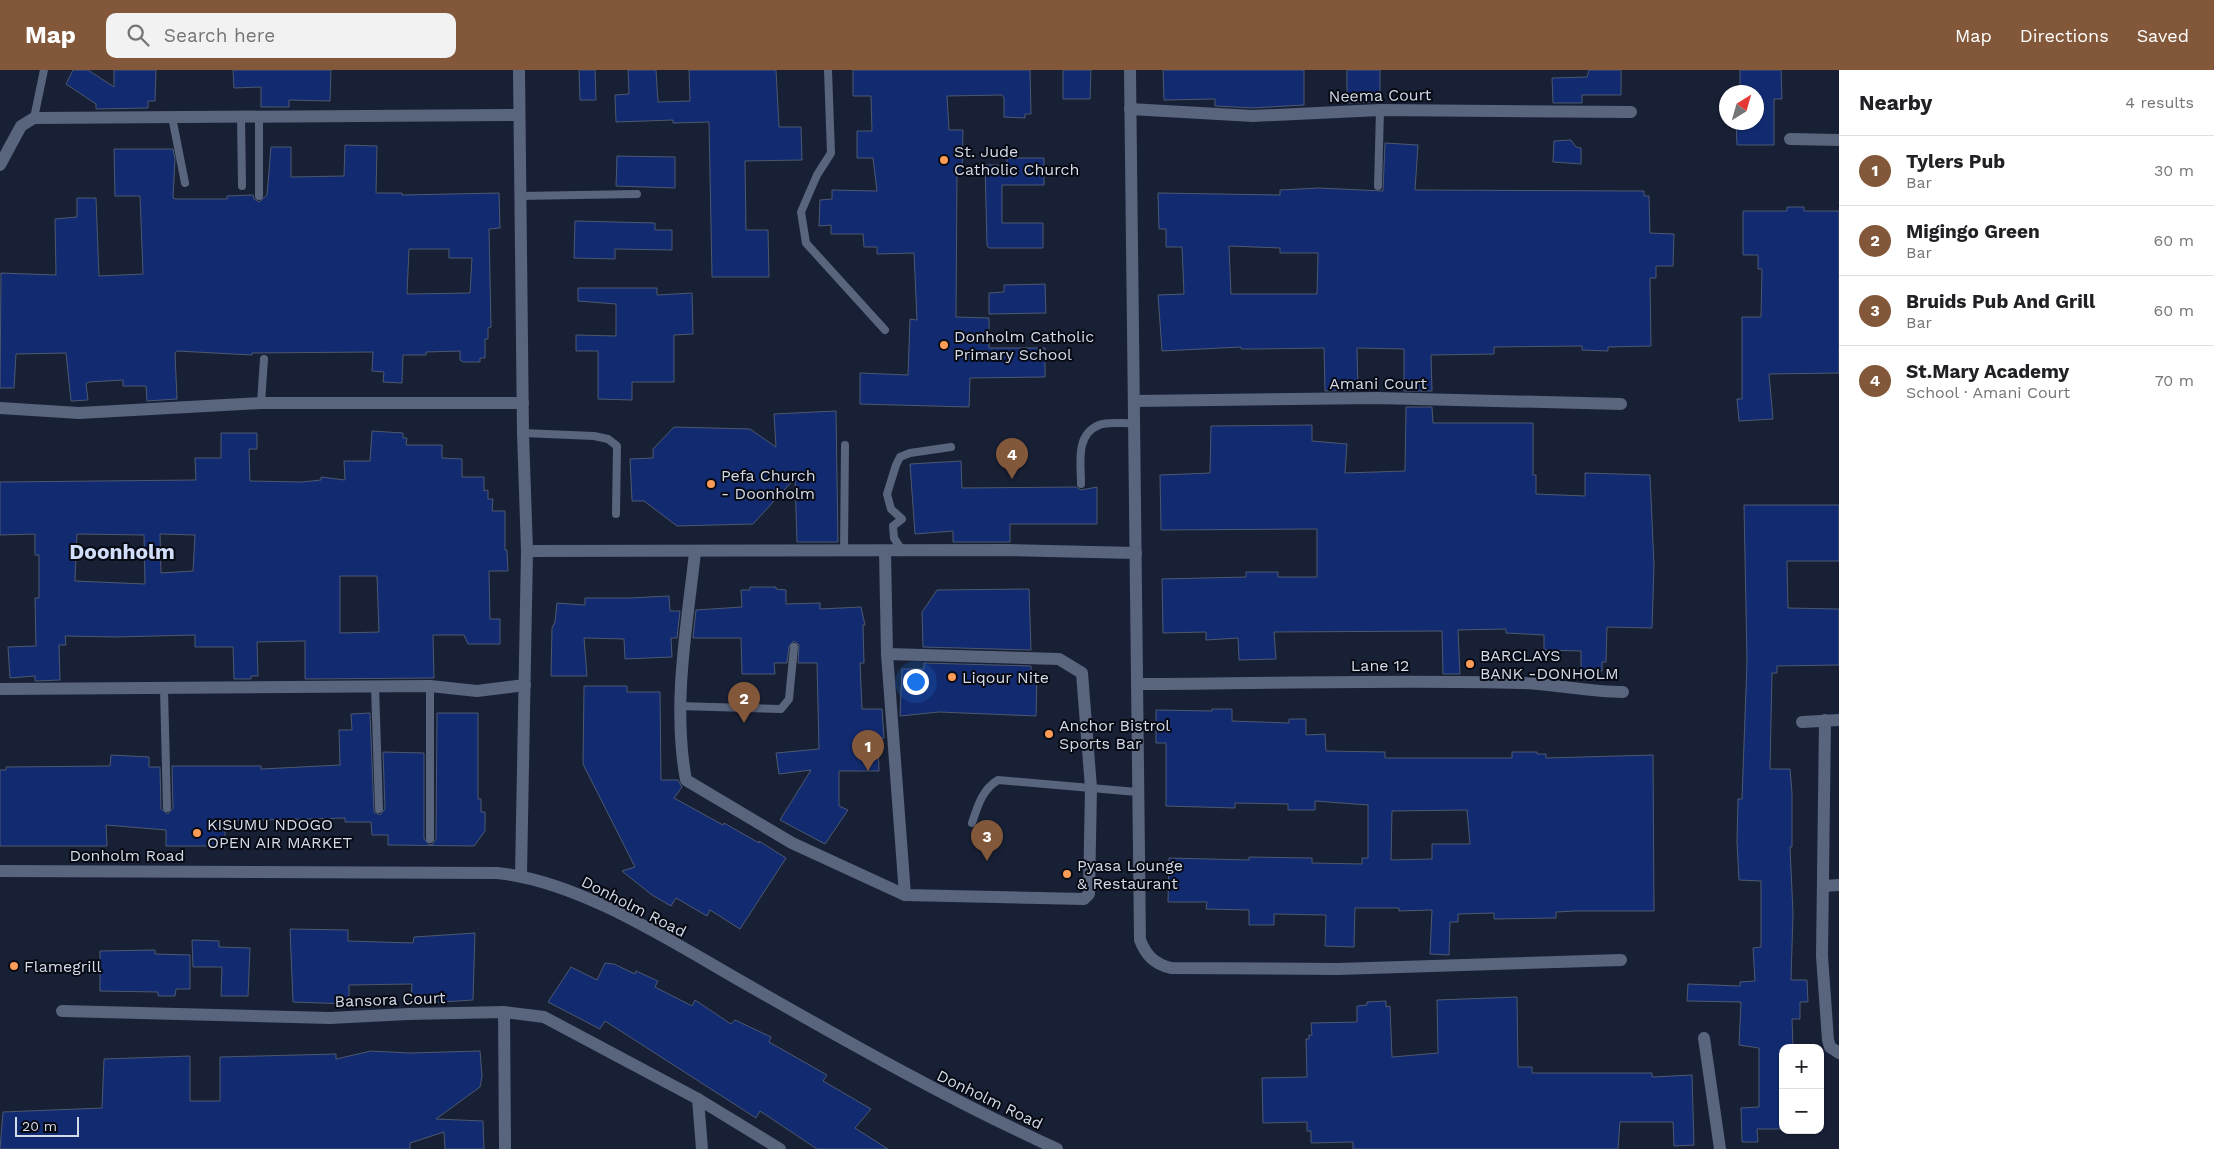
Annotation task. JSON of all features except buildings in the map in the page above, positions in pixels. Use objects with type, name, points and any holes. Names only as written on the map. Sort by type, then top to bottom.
[{"type":"street","points":[[519,70],[523,433],[527,551],[521,875]]},
{"type":"street","points":[[1130,70],[1140,940],[1144,951],[1160,966],[1171,968],[1338,969],[1621,960]]},
{"type":"street","name":"Neema Court","points":[[1130,109],[1253,116],[1380,110],[1631,112]]},
{"type":"street","points":[[0,165],[21,126],[34,118],[518,115]]},
{"type":"street","points":[[1790,139],[1839,140]]},
{"type":"street","name":"Amani Court","points":[[1134,401],[1378,398],[1621,404]]},
{"type":"street","points":[[0,408],[79,413],[261,403],[523,403]]},
{"type":"street","points":[[527,551],[903,552],[1009,550],[1136,553]]},
{"type":"street","points":[[695,552],[680,706],[680,746],[686,780],[792,843],[905,895],[1084,899],[1089,894],[1091,788],[1082,673],[1059,659],[887,654]]},
{"type":"street","points":[[885,552],[887,654],[905,895]]},
{"type":"street","name":"Lane 12","points":[[1137,684],[1523,683],[1570,686],[1595,692],[1623,692]]},
{"type":"street","points":[[0,688],[164,689],[430,686],[477,691],[525,685]]},
{"type":"street","points":[[1824,720],[1822,956],[1828,1040],[1830,1047],[1839,1053]]},
{"type":"street","points":[[1802,722],[1839,720]]},
{"type":"street","name":"Donholm Road","points":[[0,871],[497,872],[521,875],[602,904],[947,1097],[1057,1149]]},
{"type":"street","points":[[1824,886],[1839,886]]},
{"type":"street","name":"Bansora Court","points":[[62,1012],[330,1018],[504,1012],[544,1017],[698,1099],[780,1149]]},
{"type":"street","points":[[504,1012],[504,1149]]},
{"type":"street","points":[[1704,1038],[1720,1149]]},
{"type":"street","points":[[698,1099],[702,1149]]},
{"type":"lane","points":[[34,118],[44,70]]},
{"type":"lane","points":[[828,70],[831,152],[817,175],[801,212],[806,243],[885,330]]},
{"type":"lane","points":[[1378,186],[1380,110]]},
{"type":"lane","points":[[241,116],[242,186]]},
{"type":"lane","points":[[259,116],[259,196]]},
{"type":"lane","points":[[172,117],[185,183]]},
{"type":"lane","points":[[520,196],[637,194]]},
{"type":"lane","points":[[261,403],[264,358]]},
{"type":"lane","points":[[1081,484],[1081,445],[1090,432],[1100,425],[1134,423]]},
{"type":"lane","points":[[523,433],[594,436],[608,439],[617,446],[616,514]]},
{"type":"lane","points":[[844,552],[845,446]]},
{"type":"lane","points":[[903,552],[894,538],[893,526],[902,519],[890,509],[887,494],[896,465],[900,457],[910,453],[951,447]]},
{"type":"lane","points":[[680,706],[781,709],[789,700],[794,648]]},
{"type":"lane","points":[[430,686],[430,839]]},
{"type":"lane","points":[[375,687],[379,809]]},
{"type":"lane","points":[[164,689],[167,808]]},
{"type":"lane","points":[[972,823],[981,797],[988,786],[998,780],[1138,792]]},
{"type":"place","name":"St. Jude Catholic Church","points":[[944,160]]},
{"type":"place","name":"Donholm Catholic Primary School","points":[[944,345]]},
{"type":"place","name":"St.Mary Academy","points":[[1012,479]]},
{"type":"place","name":"Pefa Church - Doonholm","points":[[711,484]]},
{"type":"place","name":"BARCLAYS BANK -DONHOLM","points":[[1470,664]]},
{"type":"place","name":"Liqour Nite","points":[[952,677]]},
{"type":"place","name":"Migingo Green","points":[[744,723]]},
{"type":"place","name":"Anchor Bistrol Sports Bar","points":[[1049,734]]},
{"type":"place","name":"Tylers Pub","points":[[868,771]]},
{"type":"place","name":"KISUMU NDOGO OPEN AIR MARKET","points":[[197,833]]},
{"type":"place","name":"Bruids Pub And Grill","points":[[987,861]]},
{"type":"place","name":"Pyasa Lounge & Restaurant","points":[[1067,874]]},
{"type":"place","name":"Flamegrill","points":[[14,966]]},
{"type":"district","name":"Doonholm","points":[[122,552]]}]
